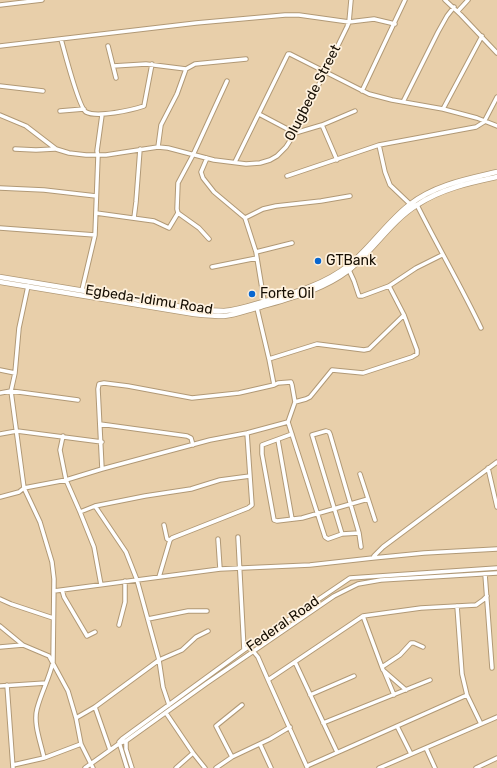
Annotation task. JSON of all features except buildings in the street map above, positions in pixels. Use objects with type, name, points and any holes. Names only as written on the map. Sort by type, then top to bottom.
[{"type":"main road","name":"Egbeda-Idimu Road","points":[[0,282],[210,316],[225,316],[314,290],[328,284],[349,270],[410,204],[451,183],[497,172]]},
{"type":"main road","name":"Egbeda-Idimu Road","points":[[0,277],[194,309],[212,311],[238,308],[292,294],[318,284],[350,264],[417,205],[431,196],[455,187],[497,177]]},
{"type":"street","points":[[0,5],[42,0]]},
{"type":"street","name":"Olugbede Street","points":[[0,115],[26,126],[56,149],[69,153],[98,156],[158,147],[168,148],[207,158],[260,164],[270,160],[286,147],[295,132],[349,22],[351,0]]},
{"type":"street","points":[[362,92],[405,0]]},
{"type":"street","points":[[445,0],[458,11],[497,53]]},
{"type":"street","points":[[458,11],[468,0]]},
{"type":"street","points":[[404,102],[446,16],[454,8]]},
{"type":"street","points":[[0,46],[196,23],[299,15],[349,22],[374,19],[395,24]]},
{"type":"street","points":[[443,109],[482,36]]},
{"type":"street","points":[[61,39],[79,99],[84,109],[88,113],[102,115],[144,106],[152,64]]},
{"type":"street","points":[[108,46],[116,78]]},
{"type":"street","points":[[235,162],[288,54],[325,71],[362,92],[378,97],[443,109],[477,118],[497,126]]},
{"type":"street","points":[[114,66],[152,64],[186,69],[195,64],[246,59]]},
{"type":"street","points":[[158,147],[161,125],[177,94],[186,69]]},
{"type":"street","points":[[96,213],[154,221],[169,228],[178,213],[178,182],[193,155],[227,81]]},
{"type":"street","points":[[0,86],[43,90]]},
{"type":"street","points":[[286,176],[379,145],[476,127],[484,122],[497,97]]},
{"type":"street","points":[[60,111],[84,109]]},
{"type":"street","points":[[259,114],[295,132],[322,125],[355,111]]},
{"type":"street","points":[[82,290],[95,235],[97,151],[102,115]]},
{"type":"street","points":[[322,125],[337,160]]},
{"type":"street","points":[[379,145],[390,185],[410,204]]},
{"type":"street","points":[[15,149],[56,149]]},
{"type":"street","points":[[134,218],[140,149]]},
{"type":"street","points":[[207,158],[201,172],[203,178],[214,192],[245,218],[256,252],[264,302]]},
{"type":"street","points":[[0,188],[44,190],[96,196]]},
{"type":"street","points":[[245,218],[263,208],[350,196]]},
{"type":"street","points":[[417,205],[442,255],[460,284],[481,328]]},
{"type":"street","points":[[178,213],[199,228],[209,239]]},
{"type":"street","points":[[0,228],[95,235]]},
{"type":"street","points":[[256,252],[292,243]]},
{"type":"street","points":[[349,270],[360,296],[389,286],[416,268],[442,255]]},
{"type":"street","points":[[212,267],[257,258]]},
{"type":"street","points":[[28,286],[19,328],[15,373],[11,391],[18,431],[24,488],[40,522],[52,562],[54,579],[53,662],[36,710],[37,729],[44,758]]},
{"type":"street","points":[[294,402],[306,399],[310,396],[332,370],[363,373],[417,354],[417,350],[404,315],[389,286]]},
{"type":"street","points":[[256,308],[274,385]]},
{"type":"street","points":[[269,359],[317,344],[364,350],[369,349],[404,315]]},
{"type":"street","points":[[0,370],[15,373]]},
{"type":"street","points":[[102,469],[99,384],[104,383],[192,398],[239,393],[278,383],[290,382],[292,385],[294,402],[288,422],[326,538],[342,534],[359,533]]},
{"type":"street","points":[[0,393],[11,391],[78,400]]},
{"type":"street","points":[[0,497],[19,492],[24,488],[66,480],[193,445],[288,422]]},
{"type":"street","points":[[100,424],[187,436],[191,438],[193,445]]},
{"type":"street","points":[[0,434],[18,431],[102,442]]},
{"type":"street","points":[[342,534],[312,435],[326,431],[330,434],[359,533],[361,547]]},
{"type":"street","points":[[159,577],[170,540],[176,536],[248,508],[252,505],[247,433]]},
{"type":"street","points":[[292,434],[262,445],[272,516],[274,520],[277,521],[302,518],[368,499]]},
{"type":"street","points":[[63,436],[60,450],[66,480],[94,547],[101,585]]},
{"type":"street","points":[[278,440],[292,519]]},
{"type":"street","points":[[373,558],[383,547],[497,462]]},
{"type":"street","points":[[488,468],[496,507]]},
{"type":"street","points":[[360,474],[375,520]]},
{"type":"street","points":[[80,512],[96,506],[145,496],[191,489],[220,480],[250,476]]},
{"type":"street","points":[[96,506],[126,552],[137,580],[159,660],[163,687],[168,705]]},
{"type":"street","points":[[164,524],[167,539],[170,540]]},
{"type":"street","points":[[238,537],[244,650]]},
{"type":"street","points":[[218,539],[220,569]]},
{"type":"street","points":[[54,591],[220,569],[310,565],[424,553],[497,548]]},
{"type":"street","name":"Federal Road","points":[[120,743],[119,742],[168,705],[244,650],[350,578],[497,568]]},
{"type":"street","name":"Federal Road","points":[[120,743],[126,741],[252,651],[334,596],[358,584],[381,580],[497,573]]},
{"type":"street","points":[[485,574],[492,668]]},
{"type":"street","points":[[119,625],[125,602],[125,581]]},
{"type":"street","points":[[62,590],[64,597],[87,636],[96,632]]},
{"type":"street","points":[[268,680],[363,616],[421,608],[480,604],[486,596]]},
{"type":"street","points":[[0,599],[10,604],[53,618]]},
{"type":"street","points":[[457,606],[462,674],[467,695],[481,724]]},
{"type":"street","points":[[308,607],[312,612]]},
{"type":"street","points":[[148,619],[188,611],[207,611]]},
{"type":"street","points":[[363,616],[382,668],[394,695]]},
{"type":"street","points":[[0,626],[23,645],[49,656],[53,662],[68,691],[76,718],[81,744],[93,768]]},
{"type":"street","points":[[76,718],[96,707],[159,660],[182,650],[196,637],[208,631]]},
{"type":"street","points":[[382,668],[400,655],[411,643],[423,647]]},
{"type":"street","points":[[0,646],[23,645]]},
{"type":"street","points":[[252,651],[258,657],[307,767],[337,752],[467,695]]},
{"type":"street","points":[[295,662],[337,752]]},
{"type":"street","points":[[382,668],[406,690]]},
{"type":"street","points":[[310,695],[354,676]]},
{"type":"street","points":[[323,723],[430,680]]},
{"type":"street","points":[[0,686],[46,683]]},
{"type":"street","points":[[7,685],[13,767],[44,758],[81,744]]},
{"type":"street","points":[[232,757],[216,726],[242,705]]},
{"type":"street","points":[[96,707],[110,750]]},
{"type":"street","points":[[166,713],[193,753],[206,768]]},
{"type":"street","points":[[379,768],[497,717]]},
{"type":"street","points":[[397,726],[410,754]]},
{"type":"street","points":[[216,768],[232,757],[260,744],[290,727]]},
{"type":"street","points":[[126,741],[126,749],[132,768]]},
{"type":"street","points":[[85,768],[120,743],[127,768]]},
{"type":"street","points":[[260,744],[271,768]]},
{"type":"street","points":[[426,748],[435,768]]},
{"type":"street","points":[[176,768],[193,753]]},
{"type":"street","points":[[476,768],[497,758]]},
{"type":"place","name":"GTBank","points":[[318,261]]},
{"type":"place","name":"Forte Oil","points":[[252,294]]}]
